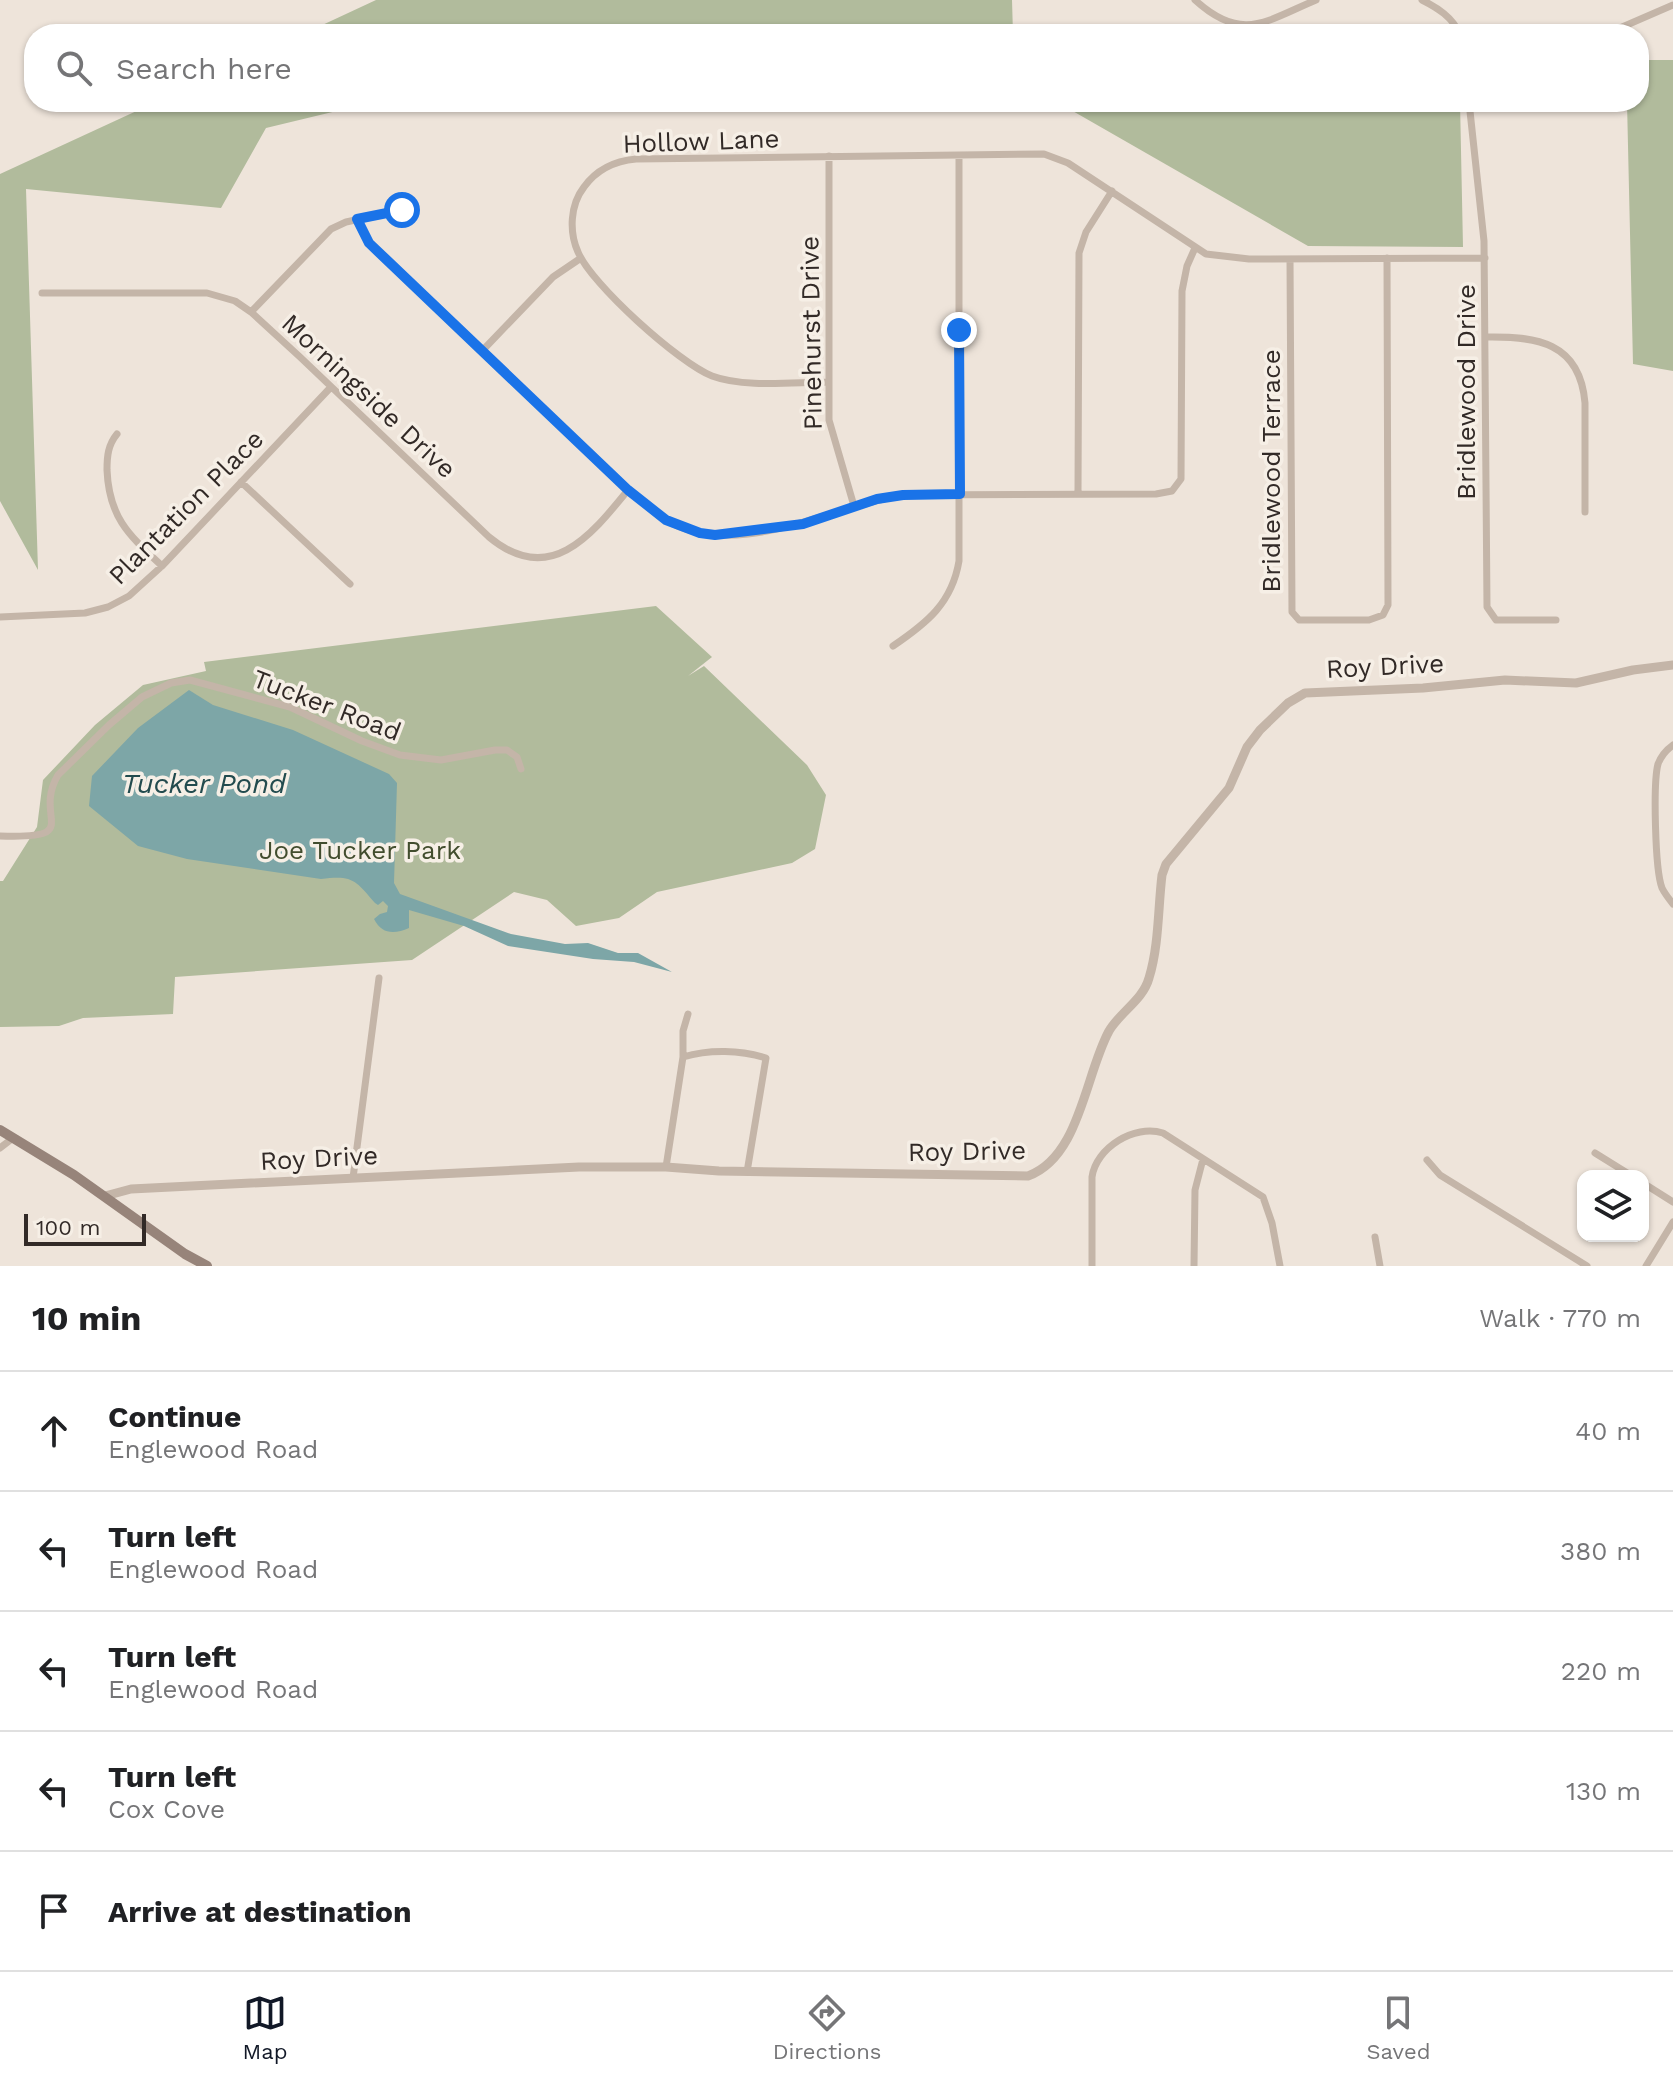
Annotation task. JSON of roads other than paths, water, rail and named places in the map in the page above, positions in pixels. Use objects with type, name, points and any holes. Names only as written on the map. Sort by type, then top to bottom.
[{"type":"main road","points":[[0,1130],[105,1196],[185,1254],[207,1266]]},
{"type":"street","points":[[1195,0],[1221,20],[1238,24]]},
{"type":"street","points":[[1255,24],[1316,0]]},
{"type":"street","points":[[1422,0],[1445,13],[1454,24]]},
{"type":"street","points":[[1629,24],[1673,5]]},
{"type":"street","name":"Bridlewood Drive","points":[[1470,112],[1485,258],[1487,607],[1496,620],[1556,620]]},
{"type":"street","points":[[893,646],[932,618],[953,588],[959,561],[959,155]]},
{"type":"street","name":"Hollow Lane","points":[[828,382],[740,381],[714,376],[696,368],[666,345],[599,282],[581,258],[573,236],[573,214],[577,199],[592,177],[612,164],[636,159],[1050,155],[1068,163],[1213,257],[1485,258]]},
{"type":"street","name":"Pinehurst Drive","points":[[829,156],[828,382],[832,436],[854,506]]},
{"type":"street","points":[[1078,493],[1079,253],[1086,232],[1112,191]]},
{"type":"street","points":[[251,312],[326,233],[357,219],[402,210]]},
{"type":"street","points":[[357,219],[369,243],[628,490],[666,520],[700,533],[715,535],[795,525],[854,506],[903,495],[1165,493],[1178,485],[1181,468],[1182,291],[1187,266],[1195,248]]},
{"type":"street","points":[[482,351],[553,277],[581,258]]},
{"type":"street","name":"Bridlewood Terrace","points":[[1290,259],[1292,612],[1299,620],[1369,620],[1383,615],[1388,605],[1387,258]]},
{"type":"street","name":"Morningside Drive","points":[[42,293],[207,293],[227,297],[251,312],[489,537],[515,555],[548,557],[575,547],[628,490]]},
{"type":"street","points":[[1485,337],[1539,340],[1554,346],[1568,357],[1579,374],[1584,391],[1585,512]]},
{"type":"street","name":"Plantation Place","points":[[0,617],[97,611],[129,596],[162,566],[331,387]]},
{"type":"street","points":[[117,434],[108,452],[111,502],[125,529],[162,566]]},
{"type":"street","points":[[241,482],[350,584]]},
{"type":"street","name":"Roy Drive","points":[[105,1196],[131,1189],[579,1167],[1021,1177],[1037,1173],[1060,1153],[1109,1032],[1147,984],[1166,864],[1229,788],[1247,747],[1260,730],[1298,696],[1311,692],[1408,689],[1505,680],[1576,683],[1673,665]]},
{"type":"street","name":"Tucker Road","points":[[0,836],[40,837],[48,832],[52,790],[58,775],[134,703],[183,680],[199,681],[290,707],[400,755],[441,760],[507,750],[517,757],[521,769]]},
{"type":"street","points":[[1673,745],[1659,761],[1656,775],[1660,878],[1662,888],[1673,904]]},
{"type":"street","points":[[353,1178],[379,978]]},
{"type":"street","points":[[666,1167],[683,1057],[683,1031],[688,1014]]},
{"type":"street","points":[[683,1057],[722,1052],[766,1058],[747,1172]]},
{"type":"street","points":[[1092,1266],[1094,1164],[1103,1150],[1134,1135],[1154,1131],[1163,1133],[1263,1197],[1269,1208],[1280,1266]]},
{"type":"street","points":[[0,1148],[13,1138]]},
{"type":"street","points":[[1595,1153],[1622,1170]]},
{"type":"street","points":[[1194,1266],[1195,1190],[1203,1159]]},
{"type":"street","points":[[1427,1160],[1440,1175],[1587,1266]]},
{"type":"street","points":[[1649,1187],[1673,1202]]},
{"type":"street","points":[[1646,1266],[1673,1222]]},
{"type":"street","points":[[1375,1237],[1380,1266]]},
{"type":"water","name":"Tucker Pond","points":[[189,690],[213,705],[293,730],[389,774],[397,783],[394,883],[400,894],[511,934],[565,944],[588,943],[618,953],[638,953],[672,972],[634,962],[508,946],[464,926],[409,910],[409,928],[389,932],[374,919],[387,912],[388,906],[383,901],[378,905],[358,884],[347,879],[321,879],[187,859],[138,846],[89,806],[92,776],[138,728]]},
{"type":"park label","name":"Joe Tucker Park","points":[[360,850]]}]
